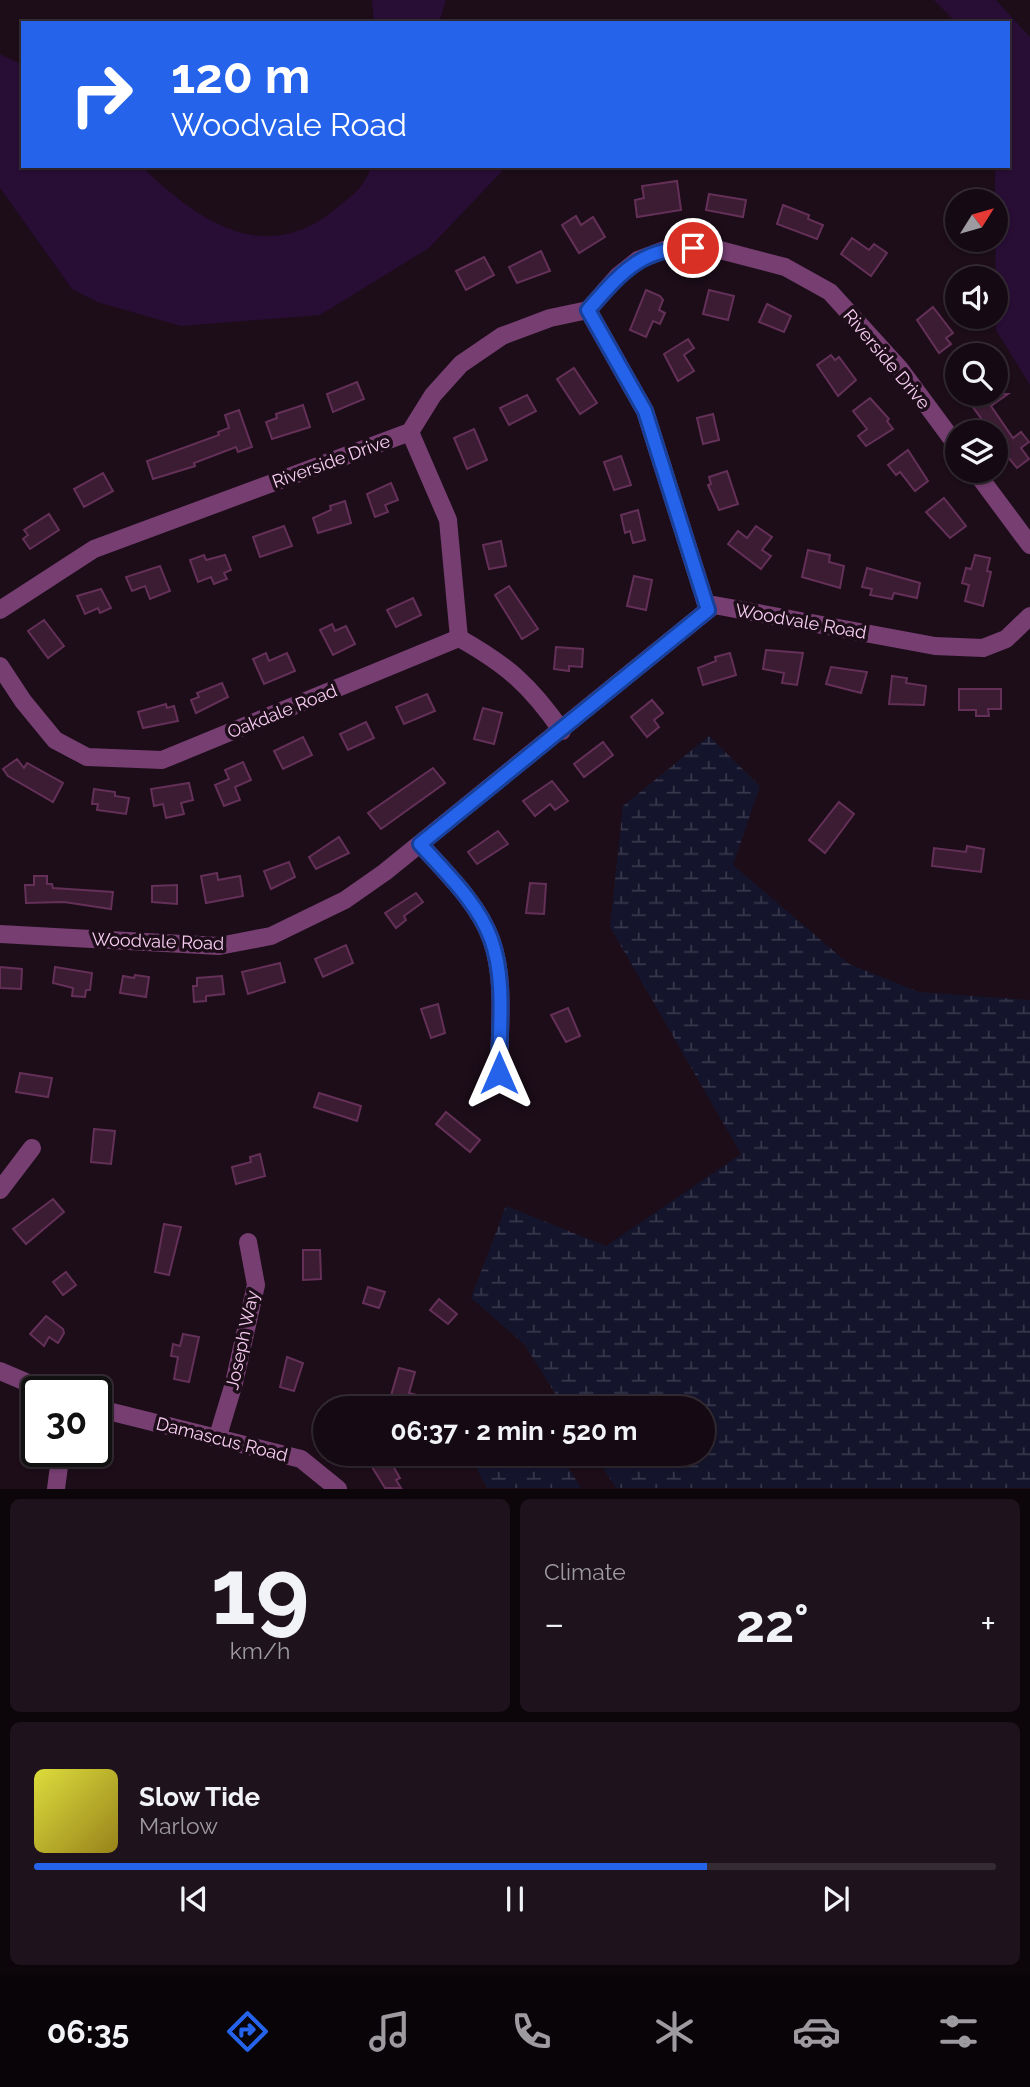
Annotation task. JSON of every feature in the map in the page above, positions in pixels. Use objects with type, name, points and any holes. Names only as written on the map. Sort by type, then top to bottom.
[{"type":"street","name":"Riverside Drive","points":[[0,610],[94,549],[410,432],[433,395],[461,364],[502,336],[550,318],[588,310],[628,268],[670,248],[716,249],[785,267],[830,292],[900,369],[945,430]]},
{"type":"street","points":[[588,310],[645,411],[708,610]]},
{"type":"street","points":[[410,432],[448,520],[458,638],[503,663],[540,699],[562,731]]},
{"type":"street","points":[[984,483],[1030,545]]},
{"type":"street","name":"Woodvale Road","points":[[0,934],[219,946],[271,936],[345,900],[420,844],[714,605],[935,646],[983,648],[1006,639],[1030,616]]},
{"type":"street","name":"Oakdale Road","points":[[0,666],[23,701],[55,740],[87,757],[162,760],[458,638]]},
{"type":"street","points":[[420,844],[480,915],[492,940],[498,980],[499,1073]]},
{"type":"street","points":[[0,1190],[32,1148]]},
{"type":"street","name":"Joseph Way","points":[[218,1436],[234,1383],[256,1285],[248,1242]]},
{"type":"street","points":[[0,1371],[21,1380]]},
{"type":"street","name":"Damascus Road","points":[[112,1412],[218,1436],[301,1459],[338,1489]]},
{"type":"street","points":[[56,1489],[59,1467]]},
{"type":"green space","points":[[709,736],[760,786],[733,865],[849,964],[919,992],[1030,1000],[1030,1488],[616,1488],[602,1466],[715,1466],[715,1396],[557,1396],[524,1344],[471,1298],[506,1206],[606,1246],[741,1154],[610,927],[623,806]]},
{"type":"green space","points":[[475,1466],[567,1466],[581,1488],[487,1488]]},
{"type":"shaded area","points":[[372,0],[446,0],[440,21],[374,21]]},
{"type":"shaded area","points":[[934,0],[996,0],[1030,37],[1030,385],[1008,349],[1008,343],[1004,343],[996,330],[1008,329],[1008,266],[996,266],[996,252],[1008,252],[1008,189],[995,189],[995,168],[1010,168],[1010,21],[955,21]]},
{"type":"shaded area","points":[[0,54],[21,64],[21,168],[143,168],[184,203],[208,219],[232,230],[256,236],[282,235],[308,227],[357,191],[370,168],[505,168],[429,248],[320,315],[181,326],[97,302],[72,289],[0,188]]},
{"type":"building","points":[[677,181],[681,210],[637,217],[635,200],[644,198],[642,186]]},
{"type":"building","points":[[709,194],[746,200],[743,217],[706,210]]},
{"type":"building","points":[[783,205],[809,215],[808,219],[823,225],[817,239],[777,224]]},
{"type":"building","points":[[576,216],[581,225],[593,217],[605,237],[579,253],[562,225]]},
{"type":"building","points":[[852,238],[869,250],[874,244],[887,253],[871,276],[841,254]]},
{"type":"building","points":[[541,251],[550,271],[517,283],[509,267]]},
{"type":"building","points":[[484,257],[494,275],[466,290],[456,271]]},
{"type":"building","points":[[646,290],[660,296],[663,300],[659,310],[665,313],[660,324],[653,321],[646,337],[630,330]]},
{"type":"building","points":[[709,290],[734,296],[728,320],[703,314]]},
{"type":"building","points":[[767,304],[791,316],[784,332],[759,322]]},
{"type":"building","points":[[933,307],[945,323],[945,329],[950,329],[953,333],[946,338],[950,343],[945,343],[945,348],[939,353],[917,320]]},
{"type":"building","points":[[688,339],[694,348],[684,355],[694,371],[678,381],[664,354]]},
{"type":"building","points":[[831,355],[835,360],[839,357],[856,380],[838,396],[817,365]]},
{"type":"building","points":[[574,368],[597,403],[580,414],[557,379]]},
{"type":"building","points":[[357,382],[364,399],[333,412],[327,394]]},
{"type":"building","points":[[527,395],[536,411],[509,425],[500,408]]},
{"type":"building","points":[[870,398],[889,419],[887,421],[893,429],[866,446],[858,436],[867,429],[853,411]]},
{"type":"building","points":[[303,405],[310,427],[272,439],[266,422],[277,418],[276,414]]},
{"type":"building","points":[[972,406],[991,406],[1001,420],[982,420]]},
{"type":"building","points":[[239,410],[252,447],[238,452],[236,447],[194,463],[195,466],[153,479],[147,461],[219,435],[218,432],[229,428],[225,415]]},
{"type":"building","points":[[713,414],[719,440],[703,444],[697,418]]},
{"type":"building","points":[[474,429],[487,460],[467,469],[454,438]]},
{"type":"building","points":[[1008,431],[1013,438],[1021,432],[1029,442],[1021,448],[1029,459],[1017,468],[1008,457]]},
{"type":"building","points":[[908,450],[928,481],[915,491],[900,472],[896,475],[888,465]]},
{"type":"building","points":[[621,456],[631,485],[614,490],[604,462]]},
{"type":"building","points":[[727,471],[738,504],[719,510],[708,485],[711,484],[709,477]]},
{"type":"building","points":[[103,473],[113,491],[84,507],[74,489]]},
{"type":"building","points":[[391,483],[398,500],[385,505],[388,512],[375,517],[367,494]]},
{"type":"building","points":[[944,498],[966,526],[950,538],[926,512]]},
{"type":"building","points":[[345,501],[351,523],[318,533],[313,518],[331,510],[330,506]]},
{"type":"building","points":[[638,510],[645,540],[633,543],[630,531],[625,533],[621,515]]},
{"type":"building","points":[[49,514],[59,530],[30,549],[23,539],[28,535],[24,530]]},
{"type":"building","points":[[284,526],[292,546],[260,557],[253,537]]},
{"type":"building","points":[[756,526],[772,537],[762,550],[771,556],[761,569],[728,544],[738,531],[747,538]]},
{"type":"building","points":[[501,541],[506,566],[489,569],[483,545]]},
{"type":"building","points":[[808,550],[830,555],[829,562],[844,566],[840,588],[802,577]]},
{"type":"building","points":[[204,555],[206,560],[225,555],[231,570],[224,573],[227,579],[214,584],[211,577],[198,582],[190,560]]},
{"type":"building","points":[[975,555],[990,558],[987,571],[991,572],[983,606],[965,601],[969,585],[962,583],[966,568],[971,569]]},
{"type":"building","points":[[160,566],[170,591],[150,599],[145,586],[132,591],[126,577]]},
{"type":"building","points":[[867,568],[920,583],[917,598],[894,593],[892,599],[870,595],[872,589],[862,587]]},
{"type":"building","points":[[634,576],[652,580],[646,610],[627,606]]},
{"type":"building","points":[[509,586],[538,629],[522,639],[495,595]]},
{"type":"building","points":[[101,589],[111,608],[100,613],[98,608],[85,614],[77,596]]},
{"type":"building","points":[[413,598],[421,615],[396,627],[387,610]]},
{"type":"building","points":[[44,620],[64,646],[48,658],[28,631]]},
{"type":"building","points":[[332,624],[335,631],[346,626],[355,644],[333,655],[320,630]]},
{"type":"building","points":[[556,647],[583,649],[582,667],[569,666],[569,671],[554,669]]},
{"type":"building","points":[[766,650],[803,653],[797,685],[782,683],[784,673],[763,669]]},
{"type":"building","points":[[266,653],[269,661],[287,653],[295,671],[264,684],[253,659]]},
{"type":"building","points":[[730,653],[736,675],[703,685],[698,668],[716,661],[715,657]]},
{"type":"building","points":[[831,667],[867,672],[861,693],[826,684]]},
{"type":"building","points":[[892,676],[907,678],[906,683],[926,686],[924,705],[889,704]]},
{"type":"building","points":[[222,683],[228,697],[196,713],[191,700],[199,697],[197,693]]},
{"type":"building","points":[[959,689],[1001,689],[1001,709],[988,709],[989,716],[976,716],[976,710],[959,710]]},
{"type":"building","points":[[427,694],[435,711],[404,724],[396,707]]},
{"type":"building","points":[[652,700],[663,713],[654,720],[659,727],[647,737],[631,717]]},
{"type":"building","points":[[166,704],[167,708],[174,706],[178,721],[143,728],[138,712]]},
{"type":"building","points":[[483,708],[502,713],[494,744],[474,739]]},
{"type":"building","points":[[366,722],[374,738],[348,750],[340,734]]},
{"type":"building","points":[[303,737],[312,755],[283,769],[274,751]]},
{"type":"building","points":[[603,742],[613,755],[584,777],[574,764]]},
{"type":"building","points":[[17,759],[24,768],[27,763],[63,783],[53,802],[8,776],[3,769]]},
{"type":"building","points":[[243,762],[251,780],[235,787],[240,800],[224,806],[215,785],[229,779],[225,770]]},
{"type":"building","points":[[433,768],[445,783],[381,829],[368,813]]},
{"type":"building","points":[[552,781],[568,801],[555,810],[550,804],[535,816],[523,801]]},
{"type":"building","points":[[189,783],[193,800],[181,803],[184,814],[166,818],[163,804],[154,806],[151,789]]},
{"type":"building","points":[[94,789],[115,792],[115,796],[129,798],[126,814],[97,810],[98,804],[92,804]]},
{"type":"building","points":[[839,802],[854,814],[825,853],[809,840]]},
{"type":"building","points":[[498,831],[508,844],[477,864],[468,852]]},
{"type":"building","points":[[339,837],[349,853],[316,869],[309,857]]},
{"type":"building","points":[[967,846],[984,849],[981,872],[932,866],[934,848],[966,852]]},
{"type":"building","points":[[289,862],[295,877],[271,889],[264,871]]},
{"type":"building","points":[[217,873],[218,880],[240,876],[243,896],[206,903],[201,876]]},
{"type":"building","points":[[34,876],[47,876],[47,884],[52,884],[53,888],[113,892],[111,909],[64,902],[26,903],[25,885],[34,885]]},
{"type":"building","points":[[530,883],[546,884],[544,914],[526,913]]},
{"type":"building","points":[[177,885],[177,904],[152,902],[152,886]]},
{"type":"building","points":[[416,893],[423,902],[404,916],[406,920],[396,928],[385,913]]},
{"type":"building","points":[[346,945],[353,963],[323,977],[315,959]]},
{"type":"building","points":[[280,963],[285,982],[248,994],[242,972]]},
{"type":"building","points":[[0,967],[22,969],[21,989],[0,988]]},
{"type":"building","points":[[55,967],[92,973],[90,990],[86,990],[85,997],[72,996],[73,988],[53,983]]},
{"type":"building","points":[[135,975],[149,977],[146,997],[120,993],[123,976],[134,978]]},
{"type":"building","points":[[222,976],[224,994],[206,996],[206,1001],[194,1002],[193,986],[197,986],[197,978]]},
{"type":"building","points":[[438,1004],[445,1033],[431,1038],[421,1009]]},
{"type":"building","points":[[568,1008],[580,1036],[566,1042],[551,1015]]},
{"type":"building","points":[[20,1073],[52,1078],[48,1097],[16,1092]]},
{"type":"building","points":[[319,1093],[361,1106],[357,1121],[314,1107]]},
{"type":"building","points":[[446,1112],[480,1140],[470,1152],[436,1124]]},
{"type":"building","points":[[94,1129],[115,1131],[111,1164],[91,1162]]},
{"type":"building","points":[[260,1154],[265,1176],[236,1184],[232,1167],[251,1162],[250,1157]]},
{"type":"building","points":[[53,1199],[64,1212],[26,1244],[13,1229]]},
{"type":"building","points":[[164,1224],[181,1227],[169,1275],[155,1272]]},
{"type":"building","points":[[303,1250],[320,1250],[321,1279],[303,1280]]},
{"type":"building","points":[[66,1272],[76,1285],[63,1295],[53,1282]]},
{"type":"building","points":[[368,1287],[385,1292],[379,1308],[363,1303]]},
{"type":"building","points":[[439,1299],[457,1314],[448,1324],[430,1310]]},
{"type":"building","points":[[46,1316],[63,1329],[64,1333],[58,1343],[49,1337],[44,1346],[30,1334]]},
{"type":"building","points":[[183,1334],[199,1337],[189,1382],[174,1379],[178,1357],[171,1356],[173,1344],[180,1346]]},
{"type":"building","points":[[287,1357],[303,1363],[294,1391],[280,1387]]},
{"type":"building","points":[[399,1368],[415,1372],[409,1393],[417,1396],[391,1396]]},
{"type":"building","points":[[371,1466],[393,1466],[400,1478],[396,1480],[401,1488],[385,1488]]},
{"type":"route","points":[[499,1073],[498,980],[492,940],[480,915],[420,844],[581,716],[708,610],[665,466],[645,411],[588,310],[618,276],[638,260],[670,248],[693,248]]}]
